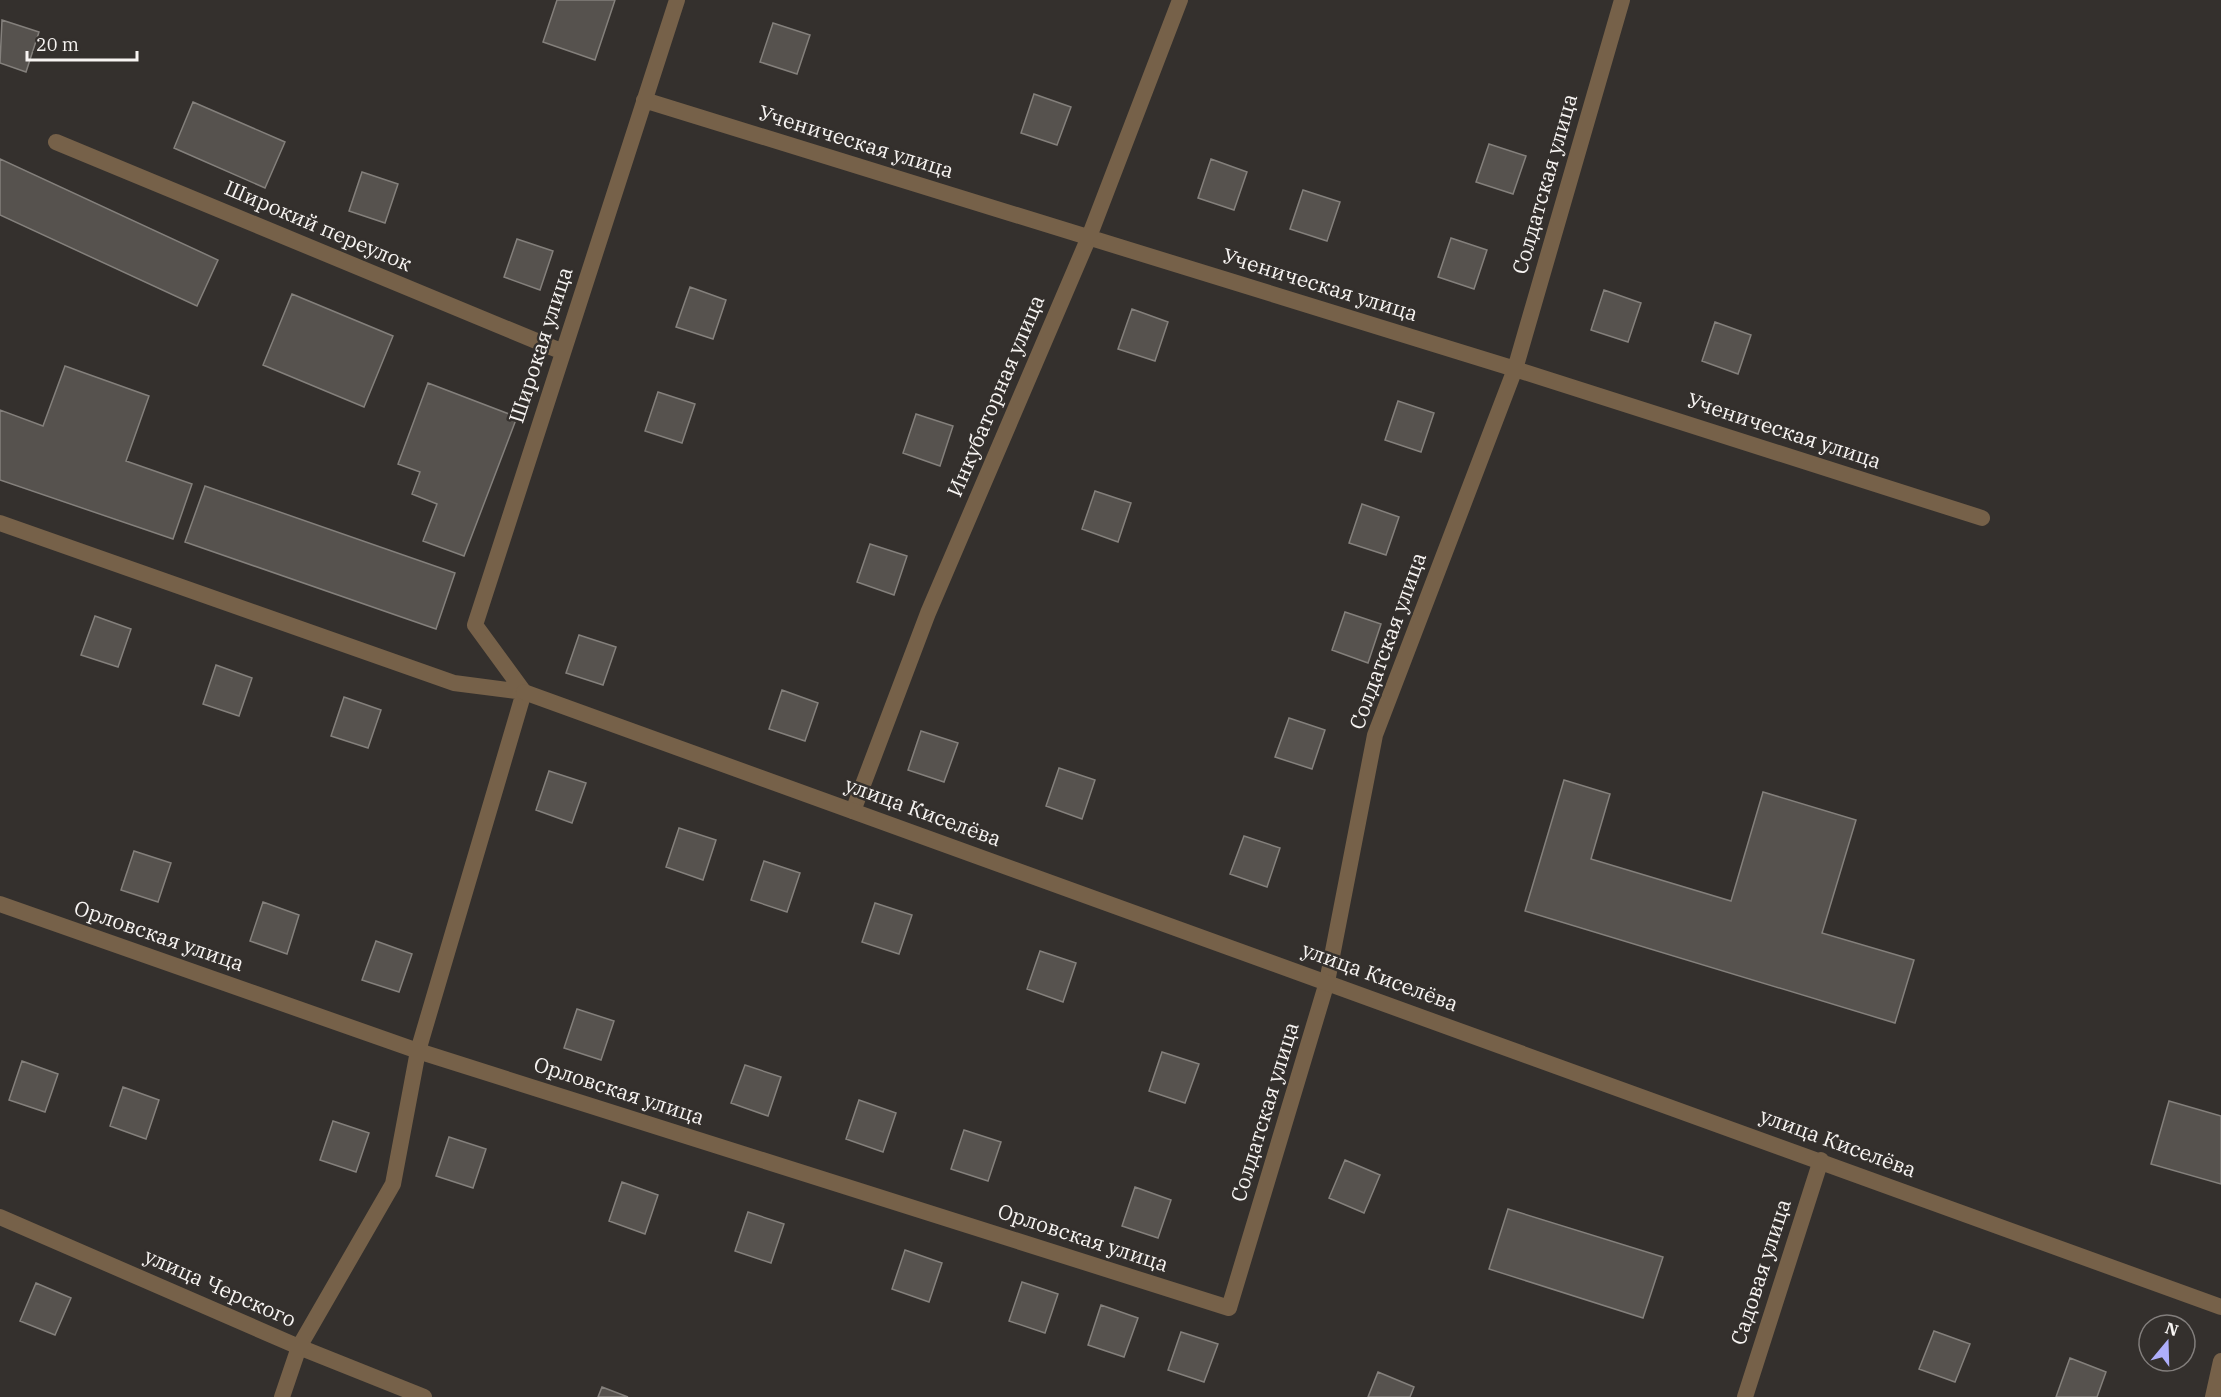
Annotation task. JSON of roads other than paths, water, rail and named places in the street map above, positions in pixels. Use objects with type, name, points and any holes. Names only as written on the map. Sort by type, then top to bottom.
[{"type":"street","name":"Широкая улица","points":[[524,692],[475,625],[677,0]]},
{"type":"street","name":"Инкубаторная улица","points":[[853,811],[928,613],[1089,237],[1180,0]]},
{"type":"street","name":"Солдатская улица","points":[[1229,1308],[1327,982],[1375,735],[1515,369],[1622,0]]},
{"type":"street","name":"Ученическая улица","points":[[644,100],[1515,369],[1982,518]]},
{"type":"street","name":"Широкий переулок","points":[[56,142],[562,352]]},
{"type":"street","name":"улица Киселёва","points":[[0,523],[454,683],[524,692],[1821,1160],[2221,1307]]},
{"type":"street","points":[[282,1397],[299,1347],[393,1184],[418,1051],[524,692]]},
{"type":"street","name":"Орловская улица","points":[[0,904],[418,1051],[1229,1308]]},
{"type":"street","name":"Садовая улица","points":[[1745,1397],[1821,1160]]},
{"type":"street","name":"улица Черского","points":[[0,1216],[299,1347],[424,1397]]},
{"type":"street","points":[[2213,1397],[2221,1361]]}]
